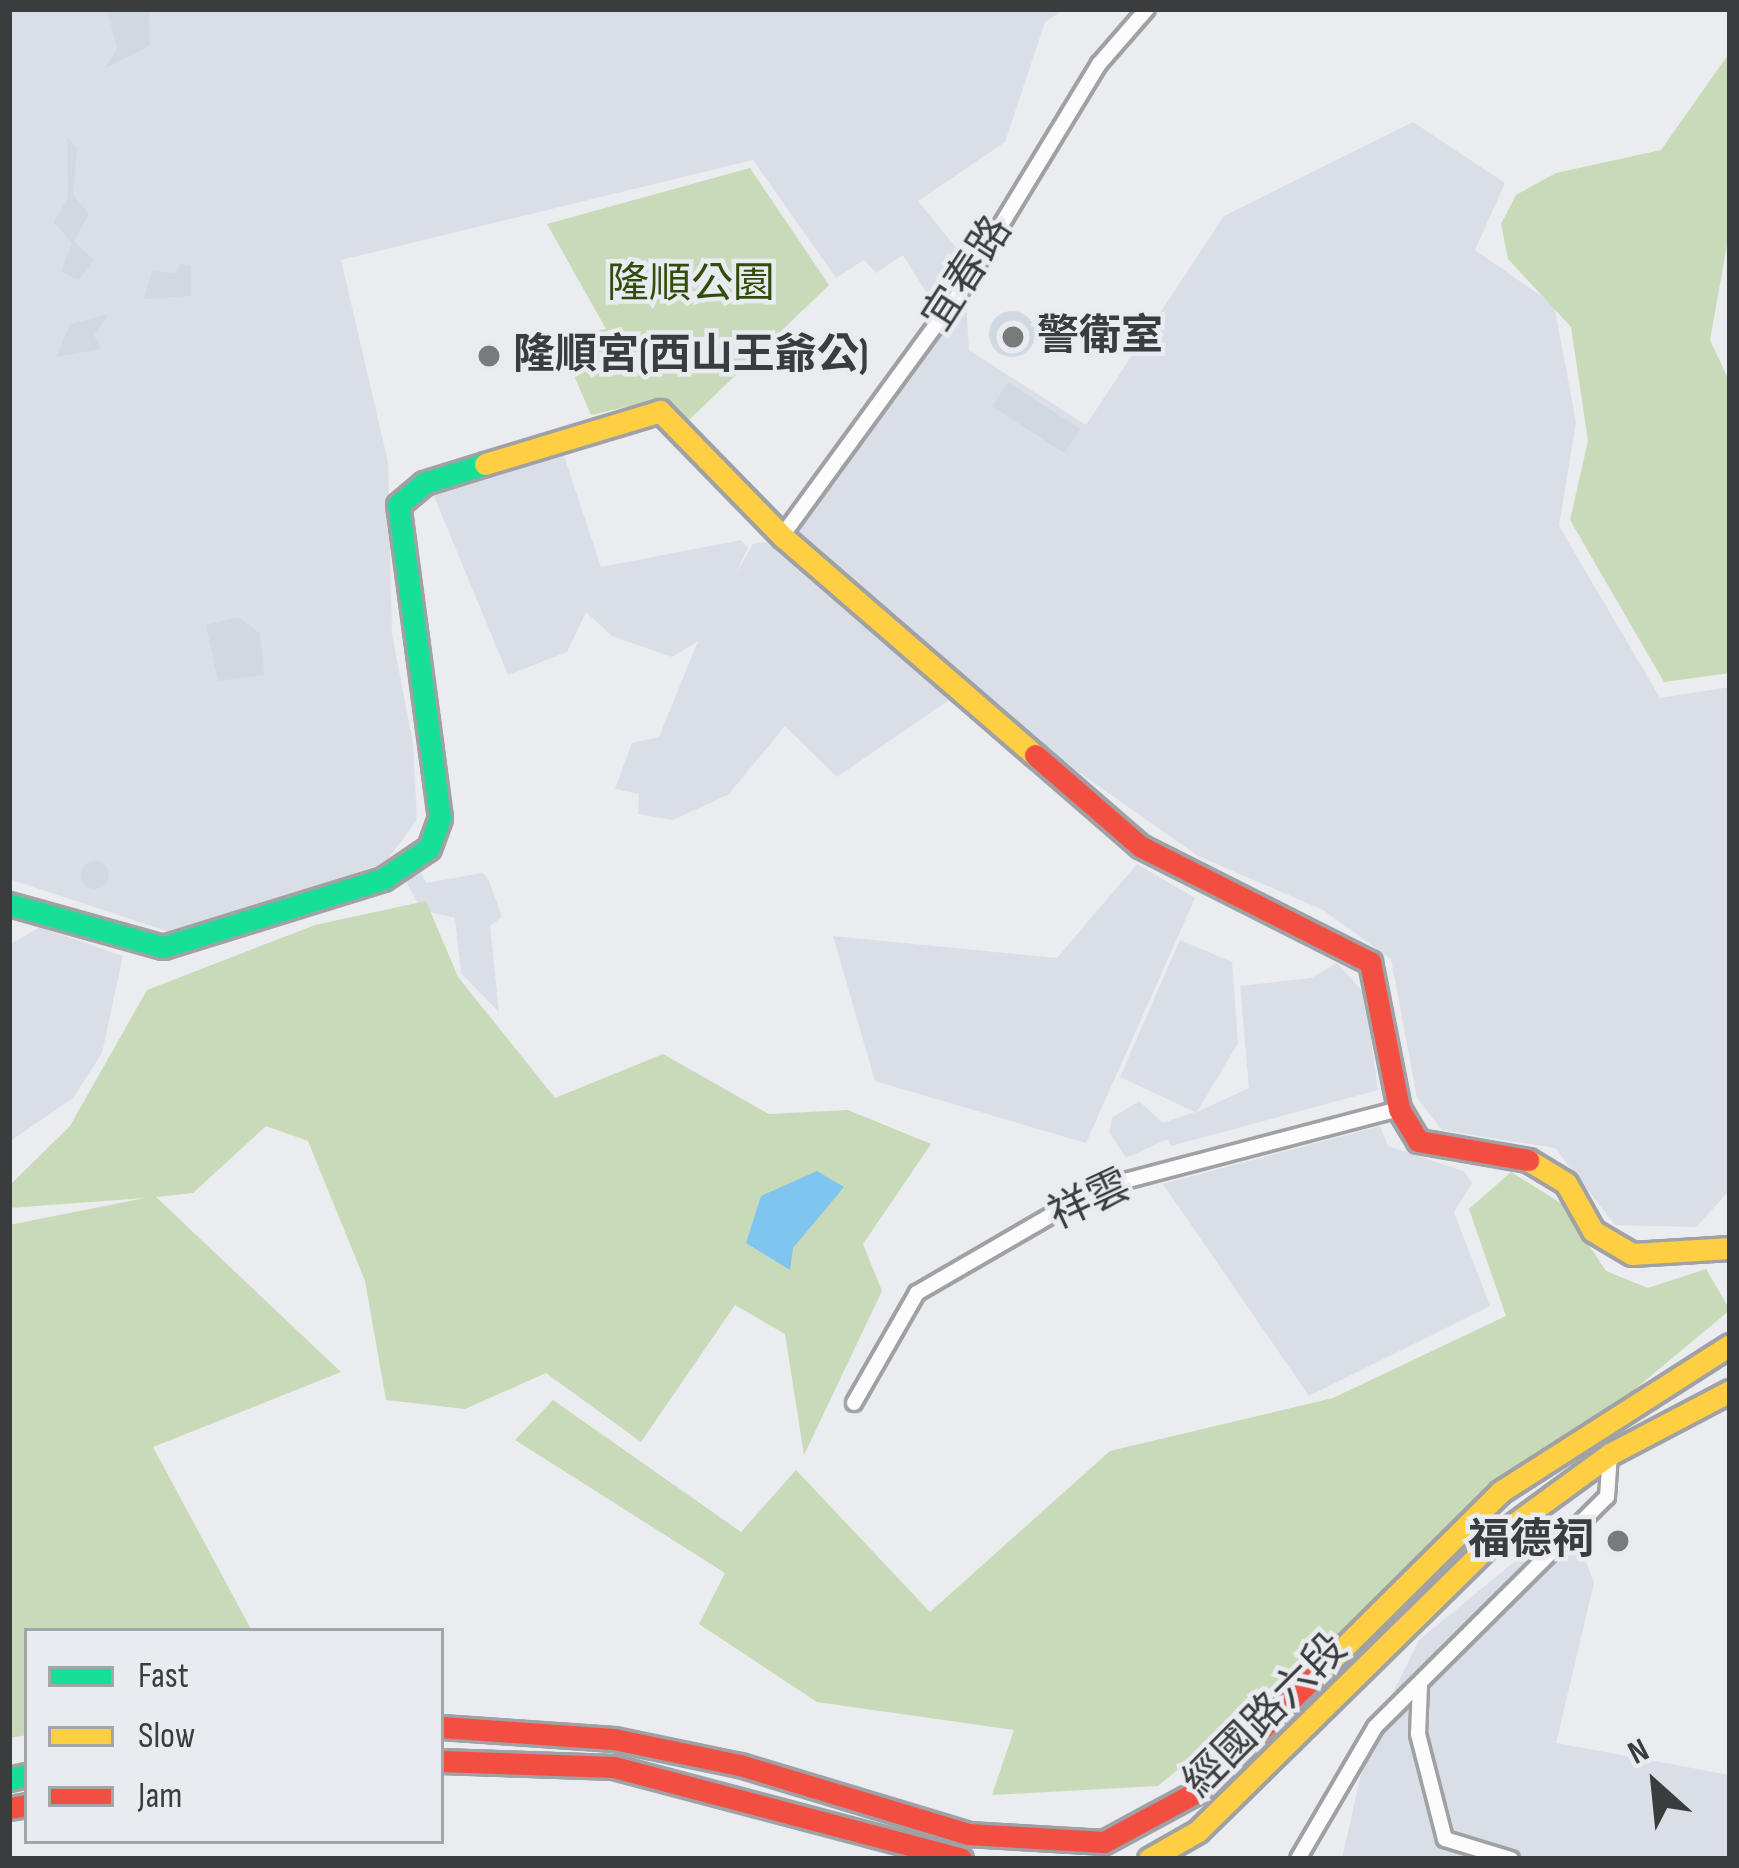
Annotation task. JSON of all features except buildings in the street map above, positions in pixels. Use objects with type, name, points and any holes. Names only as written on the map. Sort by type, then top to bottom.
[{"type":"main road","points":[[9,904],[163,947],[383,879],[429,848],[440,818],[398,505],[424,483],[660,411],[782,536],[1140,846],[1370,962],[1399,1109],[1418,1141],[1499,1151],[1554,1172],[1593,1231],[1632,1254],[1730,1248]]},
{"type":"main road","name":"經國路六段","points":[[444,1727],[597,1737],[740,1765],[968,1834],[1104,1842],[1200,1790],[1500,1492],[1594,1426],[1730,1345]]},
{"type":"main road","name":"經國路六段","points":[[1149,1859],[1198,1831],[1499,1535],[1610,1454],[1730,1390]]},
{"type":"main road","points":[[1594,1426],[1610,1454]]},
{"type":"main road","points":[[591,1764],[597,1737]]},
{"type":"main road","points":[[444,1761],[591,1764],[961,1859]]},
{"type":"street","name":"宜春路","points":[[782,536],[964,286],[1099,64],[1147,9]]},
{"type":"street","name":"祥雲","points":[[854,1403],[917,1293],[1098,1188],[1399,1109]]},
{"type":"street","points":[[1298,1859],[1375,1727],[1607,1497],[1610,1454]]},
{"type":"street","points":[[1421,1680],[1418,1734],[1445,1839],[1511,1859]]},
{"type":"shaded area","points":[[9,9],[1065,9],[1045,22],[1005,142],[918,201],[963,256],[969,350],[1086,425],[1224,216],[1413,122],[1505,183],[1475,250],[1554,305],[1576,422],[1559,526],[1660,698],[1730,687],[1730,1190],[1696,1227],[1615,1225],[1555,1148],[1442,1130],[1417,1098],[1391,959],[1323,910],[1198,856],[982,704],[795,534],[945,323],[903,255],[876,273],[864,260],[836,278],[753,160],[341,260],[388,462],[392,634],[413,744],[417,820],[385,863],[173,933],[9,879]]},
{"type":"shaded area","points":[[561,447],[601,567],[741,540],[748,548],[735,575],[753,544],[766,542],[949,700],[837,777],[785,726],[729,794],[673,820],[638,814],[639,794],[615,789],[632,743],[659,737],[698,641],[672,657],[612,636],[586,612],[567,652],[508,675],[431,489]]},
{"type":"shaded area","points":[[1137,864],[1195,898],[1086,1143],[875,1081],[833,936],[1057,958]]},
{"type":"shaded area","points":[[418,867],[426,883],[483,873],[489,881],[502,917],[490,926],[499,1012],[461,973],[455,918],[421,910],[404,877]]},
{"type":"shaded area","points":[[40,927],[123,956],[102,1053],[73,1098],[9,1142],[9,945]]},
{"type":"shaded area","points":[[1180,940],[1232,962],[1238,1043],[1197,1112],[1249,1088],[1240,986],[1311,978],[1337,963],[1365,994],[1378,1090],[1171,1146],[1168,1139],[1126,1158],[1109,1132],[1112,1118],[1139,1101],[1163,1123],[1195,1112],[1120,1077]]},
{"type":"shaded area","points":[[1380,1126],[1388,1146],[1464,1171],[1472,1183],[1454,1212],[1490,1306],[1309,1396],[1163,1184]]},
{"type":"shaded area","points":[[1569,1517],[1594,1583],[1556,1743],[1730,1775],[1730,1859],[1342,1859],[1368,1743],[1419,1640]]},
{"type":"green space","points":[[1730,52],[1730,228],[1710,340],[1730,383],[1730,673],[1664,682],[1570,520],[1588,441],[1571,327],[1508,259],[1501,224],[1516,195],[1556,173],[1661,150]]},
{"type":"green space","name":"隆順公園","points":[[750,168],[829,285],[688,421],[664,398],[591,415],[558,338],[606,329],[547,224]]},
{"type":"green space","points":[[426,901],[458,977],[555,1098],[663,1054],[769,1114],[848,1110],[931,1144],[863,1244],[882,1291],[804,1455],[785,1334],[735,1305],[641,1442],[546,1373],[465,1409],[386,1400],[365,1281],[308,1141],[266,1126],[193,1193],[156,1197],[341,1372],[153,1447],[250,1628],[24,1628],[24,1736],[9,1738],[9,1225],[145,1198],[9,1208],[9,1186],[70,1126],[147,990],[315,925]]},
{"type":"green space","points":[[1511,1172],[1561,1203],[1606,1271],[1648,1288],[1706,1269],[1730,1310],[1158,1786],[992,1795],[1014,1730],[817,1702],[699,1624],[725,1573],[515,1440],[553,1400],[741,1532],[796,1470],[930,1612],[1110,1451],[1333,1398],[1506,1316],[1469,1209]]},
{"type":"water","points":[[817,1171],[844,1187],[793,1248],[790,1270],[746,1243],[761,1196]]},
{"type":"traffic: fast","points":[[9,904],[163,947],[383,879],[429,848],[440,818],[398,505],[424,483],[485,464]]},
{"type":"traffic: fast","points":[[9,1779],[24,1776]]},
{"type":"traffic: slow","points":[[485,464],[660,411],[782,536],[1035,755]]},
{"type":"traffic: slow","points":[[1528,1160],[1566,1183],[1593,1231],[1632,1254],[1730,1248]]},
{"type":"traffic: slow","points":[[1321,1670],[1500,1492],[1730,1345]]},
{"type":"traffic: slow","points":[[1149,1859],[1198,1831],[1499,1535],[1610,1454],[1730,1391]]},
{"type":"traffic: jam","points":[[1035,755],[1140,846],[1370,962],[1399,1109],[1418,1141],[1528,1160]]},
{"type":"traffic: jam","points":[[444,1727],[614,1739],[740,1765],[968,1834],[1104,1842],[1200,1790],[1321,1670]]},
{"type":"traffic: jam","points":[[444,1761],[614,1767],[961,1859]]},
{"type":"traffic: jam","points":[[9,1808],[24,1806]]},
{"type":"place","name":"警衛室","points":[[1013,337]]},
{"type":"place","name":"隆順宮(西山王爺公)","points":[[489,356]]},
{"type":"place","name":"福德祠","points":[[1618,1541]]}]
